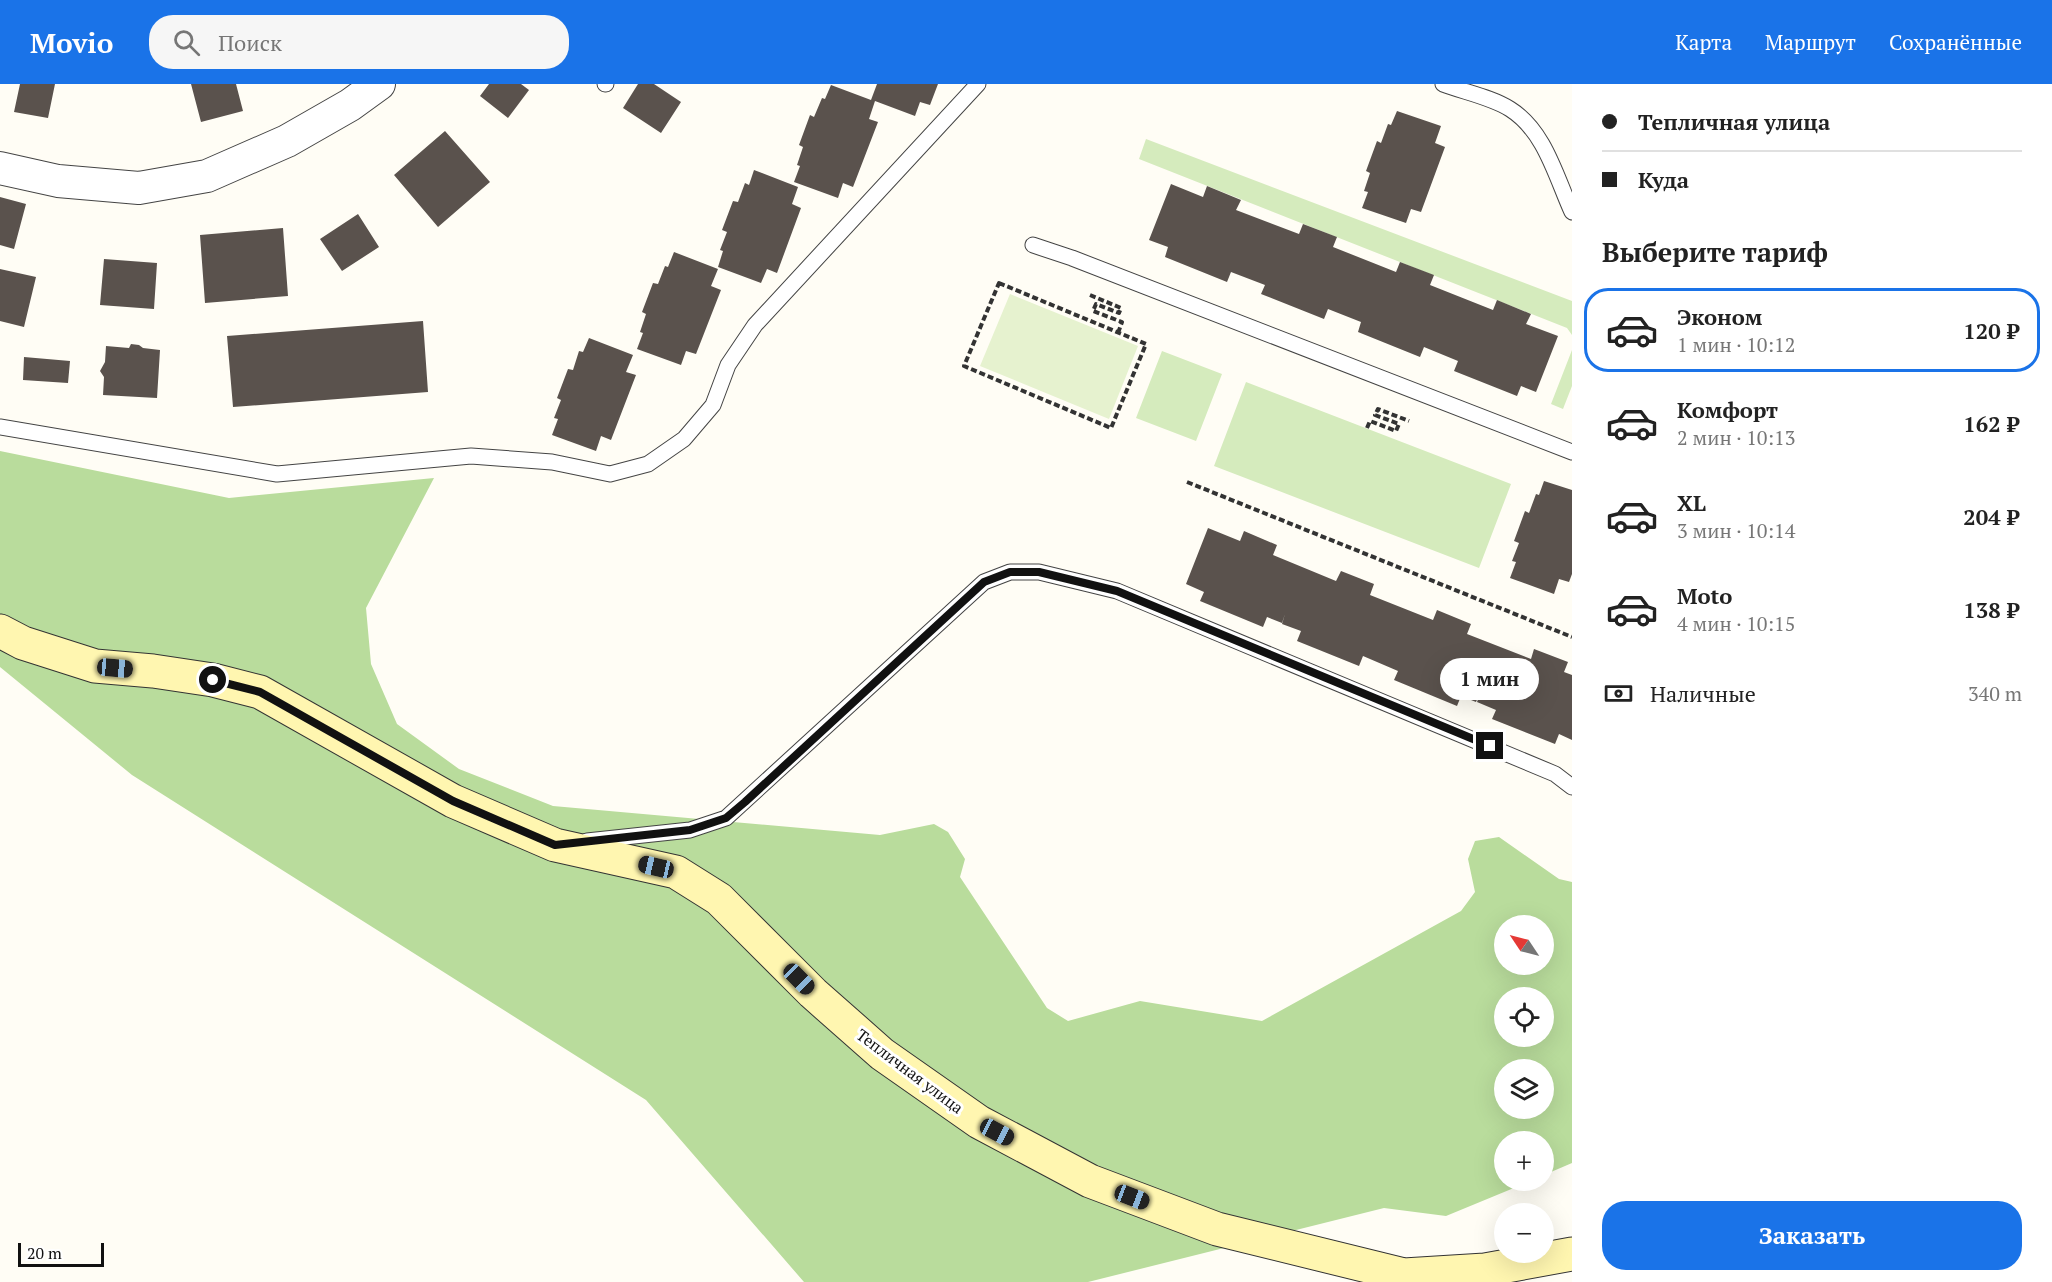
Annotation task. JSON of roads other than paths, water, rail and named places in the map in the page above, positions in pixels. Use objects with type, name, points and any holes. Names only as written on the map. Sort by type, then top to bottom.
[{"type":"street","points":[[0,168],[58,181],[139,188],[207,176],[287,141],[350,105],[379,84]]},
{"type":"street","name":"Тепличная улица","points":[[0,631],[23,643],[95,666],[153,671],[213,680],[260,692],[453,801],[555,845],[676,872],[719,899],[813,993],[882,1054],[979,1122],[1090,1181],[1217,1229],[1404,1275],[1485,1270],[1572,1254]]},
{"type":"lane","points":[[0,427],[277,474],[471,456],[552,462],[610,474],[648,464],[684,439],[713,405],[728,365],[755,325],[978,84]]},
{"type":"lane","points":[[1443,84],[1509,109],[1526,123],[1540,140],[1572,212]]},
{"type":"lane","points":[[1034,245],[1572,452]]},
{"type":"lane","points":[[555,845],[690,830],[726,818],[984,582],[1010,572],[1039,572],[1117,591],[1555,774],[1572,787]]}]
